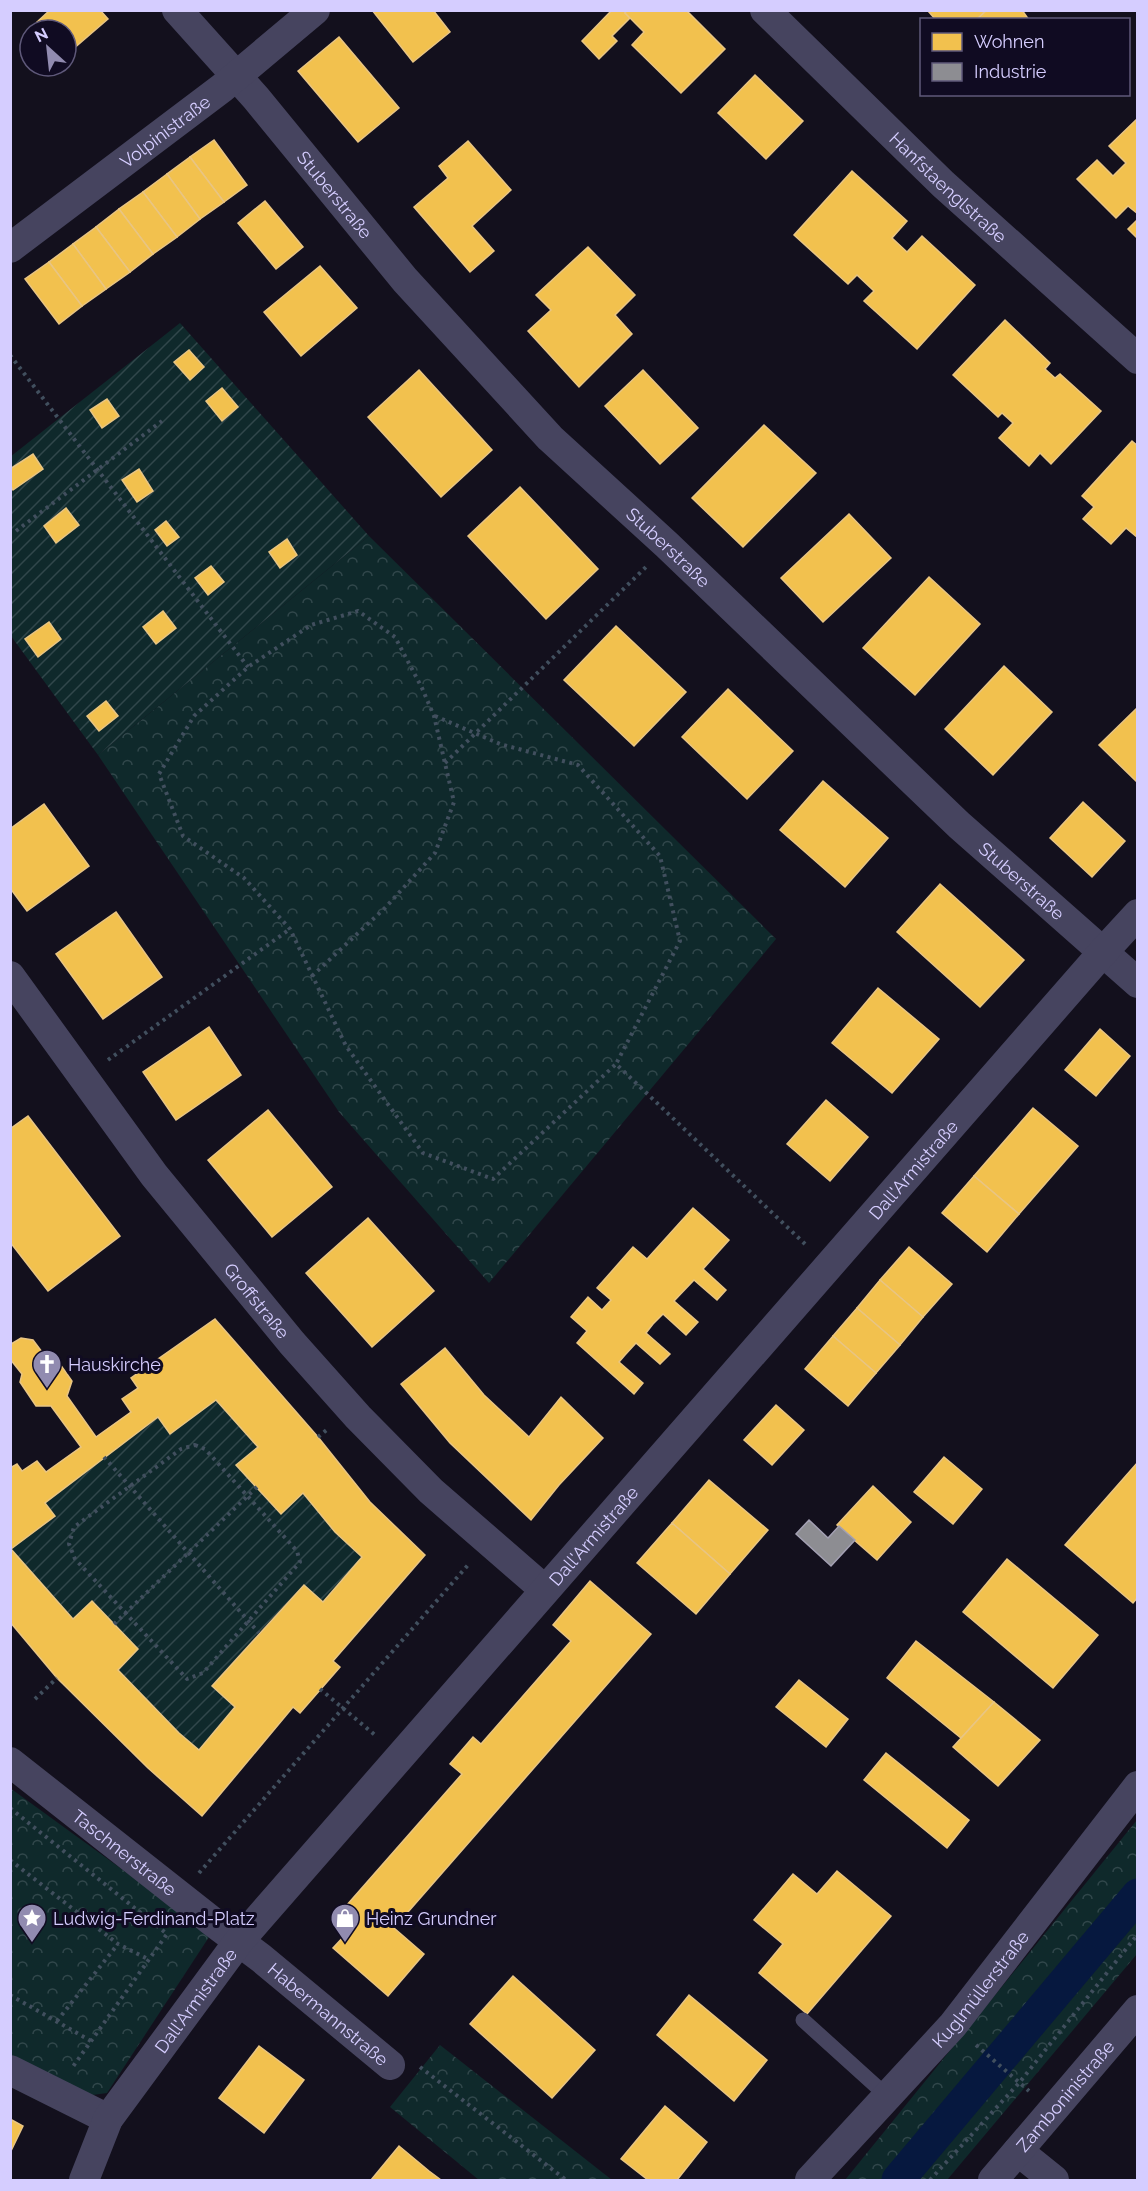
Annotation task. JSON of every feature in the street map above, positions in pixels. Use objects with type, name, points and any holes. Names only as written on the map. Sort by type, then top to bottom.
[{"type":"street","name":"Stuberstraße","points":[[177,10],[256,98],[421,298],[550,438],[667,545],[959,825],[1137,982]]},
{"type":"street","name":"Volpinistraße","points":[[10,248],[236,77],[315,10]]},
{"type":"street","name":"Hanfstaenglstraße","points":[[765,10],[943,183],[1137,359]]},
{"type":"street","name":"Dall'Armistraße","points":[[84,2181],[108,2119],[239,1941],[1137,914]]},
{"type":"street","name":"Groffstraße","points":[[10,976],[154,1175],[194,1227],[292,1343],[357,1417],[431,1491],[545,1590]]},
{"type":"street","name":"Taschnerstraße","points":[[10,1761],[239,1941]]},
{"type":"street","name":"Kuglmüllerstraße","points":[[810,2181],[952,2025],[1137,1786]]},
{"type":"street","name":"Habermannstraße","points":[[239,1941],[390,2066]]},
{"type":"street","name":"Zamboninistraße","points":[[993,2181],[1137,2010]]},
{"type":"street","points":[[10,2070],[108,2119]]},
{"type":"street","points":[[1018,2151],[1054,2181]]},
{"type":"lane","points":[[803,2020],[886,2096]]},
{"type":"path","points":[[10,355],[248,667]]},
{"type":"path","points":[[16,531],[162,421]]},
{"type":"path","points":[[444,763],[667,545]]},
{"type":"path","points":[[312,976],[386,908],[435,853],[454,802],[434,716],[395,637],[358,611],[310,625],[248,667],[194,716],[159,774],[183,836],[244,878],[290,929],[312,976],[346,1046],[423,1154],[493,1179],[616,1064],[680,941],[660,856],[578,765],[500,744],[434,716]]},
{"type":"path","points":[[83,1077],[290,929]]},
{"type":"path","points":[[616,1064],[807,1245]]},
{"type":"path","points":[[195,1445],[205,1449],[297,1551],[300,1562],[203,1673],[187,1679],[75,1559],[69,1544],[74,1527],[129,1486],[181,1449],[195,1445]]},
{"type":"path","points":[[104,1457],[259,1634]]},
{"type":"path","points":[[114,1624],[257,1487]]},
{"type":"path","points":[[196,1876],[475,1557]]},
{"type":"path","points":[[35,1699],[57,1678]]},
{"type":"path","points":[[320,1689],[375,1736]]},
{"type":"path","points":[[10,1808],[167,1934],[71,2069]]},
{"type":"path","points":[[10,1860],[118,1944],[148,1959]]},
{"type":"path","points":[[930,2181],[1020,2083],[1137,1934]]},
{"type":"path","points":[[57,2022],[118,1944]]},
{"type":"path","points":[[10,1995],[90,2041]]},
{"type":"path","points":[[976,2045],[1012,2077]]},
{"type":"path","name":"Habermannstraße","points":[[390,2066],[420,2067],[566,2181]]},
{"type":"green space","points":[[180,323],[369,536],[98,755],[11,636],[10,457]]},
{"type":"green space","points":[[369,536],[776,939],[489,1283],[339,1112],[98,755]]},
{"type":"green space","points":[[216,1400],[258,1447],[237,1465],[280,1513],[303,1493],[362,1557],[323,1602],[303,1585],[212,1685],[235,1707],[199,1750],[179,1733],[118,1670],[138,1649],[92,1602],[73,1619],[11,1549],[55,1517],[45,1503],[158,1417],[170,1433]]},
{"type":"green space","points":[[10,1788],[211,1934],[107,2093],[85,2096],[11,2058]]},
{"type":"green space","points":[[1137,1820],[1137,1954],[947,2180],[845,2180]]},
{"type":"green space","points":[[440,2045],[612,2180],[479,2180],[390,2107]]},
{"type":"building: Wohnen","points":[[50,10],[100,10],[108,19],[78,45],[78,18],[41,18]]},
{"type":"building: Wohnen","points":[[372,10],[433,10],[450,32],[413,62]]},
{"type":"building: Wohnen","points":[[612,10],[627,10],[625,13],[630,18],[612,36],[617,41],[599,59],[582,41]]},
{"type":"building: Wohnen","points":[[627,10],[686,10],[725,49],[681,93],[632,45],[644,32],[625,13]]},
{"type":"building: Wohnen","points":[[982,10],[984,13],[978,18],[934,18],[928,11]]},
{"type":"building: Wohnen","points":[[987,10],[1022,10],[1028,18],[978,18]]},
{"type":"building: Wohnen","points":[[339,37],[399,108],[358,142],[298,71]]},
{"type":"building: Wohnen","points":[[755,75],[803,121],[766,159],[718,113]]},
{"type":"building: Wohnen","points":[[1138,118],[1138,214],[1128,206],[1116,218],[1077,179],[1097,160],[1113,176],[1126,163],[1109,146]]},
{"type":"building: Wohnen","points":[[214,140],[247,185],[224,202],[190,157]]},
{"type":"building: Wohnen","points":[[468,141],[511,190],[472,226],[494,251],[470,272],[414,207],[448,178],[439,166]]},
{"type":"building: Wohnen","points":[[190,157],[224,202],[200,219],[167,174]]},
{"type":"building: Wohnen","points":[[852,171],[907,221],[892,238],[907,252],[922,236],[975,285],[917,349],[864,301],[874,291],[857,275],[848,284],[794,235]]},
{"type":"building: Wohnen","points":[[167,174],[200,219],[177,237],[143,192]]},
{"type":"building: Wohnen","points":[[143,192],[177,237],[153,254],[119,209]]},
{"type":"building: Wohnen","points":[[265,201],[303,247],[276,269],[238,223]]},
{"type":"building: Wohnen","points":[[119,209],[153,254],[130,272],[96,227]]},
{"type":"building: Wohnen","points":[[1138,219],[1138,239],[1128,229]]},
{"type":"building: Wohnen","points":[[96,227],[130,272],[106,289],[73,244]]},
{"type":"building: Wohnen","points":[[73,244],[106,289],[82,306],[49,262]]},
{"type":"building: Wohnen","points":[[588,247],[635,295],[615,315],[632,334],[579,387],[528,331],[551,310],[536,295]]},
{"type":"building: Wohnen","points":[[49,262],[82,306],[59,324],[25,279]]},
{"type":"building: Wohnen","points":[[320,266],[357,308],[301,356],[264,312]]},
{"type":"building: Wohnen","points":[[1005,320],[1050,363],[1045,369],[1055,378],[1060,374],[1101,411],[1051,464],[1040,453],[1029,466],[999,438],[1013,423],[1002,413],[998,417],[953,375]]},
{"type":"building: Wohnen","points":[[189,350],[204,367],[190,380],[174,362]]},
{"type":"building: Wohnen","points":[[419,370],[492,450],[441,497],[368,417]]},
{"type":"building: Wohnen","points":[[643,370],[698,428],[660,464],[605,406]]},
{"type":"building: Wohnen","points":[[222,388],[238,407],[222,421],[206,401]]},
{"type":"building: Wohnen","points":[[107,399],[119,416],[102,428],[90,410]]},
{"type":"building: Wohnen","points":[[764,425],[816,473],[743,547],[692,498]]},
{"type":"building: Wohnen","points":[[1132,441],[1138,446],[1138,538],[1126,528],[1111,544],[1083,519],[1094,507],[1082,496]]},
{"type":"building: Wohnen","points":[[33,454],[43,469],[13,490],[10,485],[10,469]]},
{"type":"building: Wohnen","points":[[139,469],[153,491],[137,502],[122,480]]},
{"type":"building: Wohnen","points":[[520,487],[598,569],[546,619],[468,536]]},
{"type":"building: Wohnen","points":[[66,508],[79,525],[56,543],[44,526]]},
{"type":"building: Wohnen","points":[[849,514],[891,558],[823,622],[781,578]]},
{"type":"building: Wohnen","points":[[166,521],[179,537],[167,546],[155,530]]},
{"type":"building: Wohnen","points":[[287,539],[297,555],[280,568],[269,552]]},
{"type":"building: Wohnen","points":[[211,566],[224,582],[208,595],[195,578]]},
{"type":"building: Wohnen","points":[[929,577],[980,624],[915,695],[863,648]]},
{"type":"building: Wohnen","points":[[163,611],[176,628],[156,644],[143,627]]},
{"type":"building: Wohnen","points":[[49,622],[61,639],[38,657],[25,639]]},
{"type":"building: Wohnen","points":[[616,626],[686,692],[634,746],[564,680]]},
{"type":"building: Wohnen","points":[[1004,666],[1052,712],[993,775],[945,729]]},
{"type":"building: Wohnen","points":[[728,689],[793,751],[747,799],[682,737]]},
{"type":"building: Wohnen","points":[[106,701],[118,716],[99,731],[87,716]]},
{"type":"building: Wohnen","points":[[1138,707],[1138,783],[1099,745]]},
{"type":"building: Wohnen","points":[[823,781],[888,838],[845,887],[780,830]]},
{"type":"building: Wohnen","points":[[1083,802],[1125,841],[1092,877],[1050,838]]},
{"type":"building: Wohnen","points":[[44,804],[89,866],[27,911],[10,888],[10,829]]},
{"type":"building: Wohnen","points":[[940,884],[1024,960],[980,1007],[897,932]]},
{"type":"building: Wohnen","points":[[116,912],[162,977],[103,1019],[56,954]]},
{"type":"building: Wohnen","points":[[878,988],[939,1039],[892,1093],[832,1043]]},
{"type":"building: Wohnen","points":[[209,1027],[241,1075],[176,1120],[143,1072]]},
{"type":"building: Wohnen","points":[[1100,1029],[1130,1056],[1096,1096],[1065,1070]]},
{"type":"building: Wohnen","points":[[826,1100],[868,1137],[830,1181],[787,1144]]},
{"type":"building: Wohnen","points":[[1033,1108],[1078,1146],[1019,1214],[974,1176]]},
{"type":"building: Wohnen","points":[[268,1110],[332,1187],[272,1237],[208,1160]]},
{"type":"building: Wohnen","points":[[28,1116],[120,1236],[48,1291],[10,1242],[10,1129]]},
{"type":"building: Wohnen","points":[[974,1176],[1019,1214],[987,1252],[942,1213]]},
{"type":"building: Wohnen","points":[[693,1208],[729,1240],[703,1269],[726,1290],[717,1300],[694,1280],[674,1301],[698,1322],[686,1335],[663,1314],[653,1324],[646,1333],[670,1354],[660,1364],[636,1343],[625,1355],[619,1362],[643,1383],[634,1394],[577,1343],[587,1331],[571,1317],[588,1297],[602,1310],[611,1300],[597,1288],[633,1247],[647,1259]]},
{"type":"building: Wohnen","points":[[368,1218],[434,1291],[372,1347],[306,1273]]},
{"type":"building: Wohnen","points":[[909,1247],[952,1284],[923,1317],[880,1280]]},
{"type":"building: Wohnen","points":[[880,1280],[923,1317],[900,1345],[857,1308]]},
{"type":"building: Wohnen","points":[[857,1308],[900,1345],[876,1373],[833,1336]]},
{"type":"building: Wohnen","points":[[215,1319],[318,1437],[370,1502],[425,1555],[333,1661],[340,1667],[300,1713],[293,1707],[202,1816],[148,1768],[57,1678],[10,1622],[10,1468],[17,1464],[22,1471],[37,1461],[46,1472],[81,1447],[51,1406],[36,1406],[20,1382],[22,1374],[10,1359],[11,1344],[21,1338],[33,1340],[45,1356],[55,1357],[72,1381],[67,1396],[96,1437],[131,1412],[122,1399],[138,1388],[131,1378]],"holes":[[[216,1400],[258,1447],[236,1465],[281,1514],[303,1493],[335,1532],[362,1557],[323,1602],[304,1585],[212,1686],[235,1707],[199,1750],[179,1733],[118,1670],[138,1649],[92,1601],[73,1619],[11,1549],[55,1516],[45,1503],[158,1417],[170,1434]]]},
{"type":"building: Wohnen","points":[[833,1336],[876,1373],[848,1406],[805,1369]]},
{"type":"building: Wohnen","points":[[445,1348],[484,1395],[529,1437],[561,1397],[603,1438],[559,1485],[531,1520],[450,1443],[401,1384]]},
{"type":"building: Wohnen","points":[[776,1405],[804,1430],[772,1465],[744,1440]]},
{"type":"building: Wohnen","points":[[944,1457],[982,1489],[953,1524],[914,1492]]},
{"type":"building: Wohnen","points":[[1138,1462],[1138,1597],[1133,1603],[1065,1545]]},
{"type":"building: Wohnen","points":[[709,1480],[768,1530],[730,1574],[672,1523]]},
{"type":"building: Wohnen","points":[[873,1486],[911,1522],[877,1560],[837,1525]]},
{"type":"building: Wohnen","points":[[672,1523],[730,1574],[696,1614],[637,1563]]},
{"type":"building: Wohnen","points":[[1007,1559],[1098,1635],[1053,1688],[963,1612]]},
{"type":"building: Wohnen","points":[[590,1581],[651,1634],[394,1928],[424,1954],[388,1996],[333,1948],[346,1934],[332,1922],[462,1774],[450,1764],[473,1737],[481,1744],[571,1641],[553,1625]]},
{"type":"building: Wohnen","points":[[916,1641],[994,1702],[961,1738],[887,1678]]},
{"type":"building: Wohnen","points":[[799,1680],[848,1719],[826,1747],[776,1707]]},
{"type":"building: Wohnen","points":[[994,1702],[1040,1740],[998,1786],[953,1747]]},
{"type":"building: Wohnen","points":[[886,1753],[969,1820],[947,1848],[864,1780]]},
{"type":"building: Wohnen","points":[[837,1871],[891,1916],[807,2014],[759,1973],[783,1944],[754,1920],[793,1874],[817,1894]]},
{"type":"building: Wohnen","points":[[513,1976],[595,2050],[552,2098],[470,2024]]},
{"type":"building: Wohnen","points":[[689,1995],[767,2060],[734,2101],[657,2035]]},
{"type":"building: Wohnen","points":[[259,2046],[304,2080],[264,2133],[219,2098]]},
{"type":"building: Wohnen","points":[[665,2106],[707,2142],[677,2180],[648,2180],[621,2159]]},
{"type":"building: Wohnen","points":[[10,2119],[23,2126],[10,2153]]},
{"type":"building: Wohnen","points":[[399,2146],[429,2171],[441,2180],[371,2180]]},
{"type":"building: Industrie","points":[[809,1520],[828,1538],[839,1526],[855,1540],[831,1566],[796,1534]]},
{"type":"waterway","points":[[898,2180],[1138,1895]]},
{"type":"place","name":"Hauskirche","points":[[47,1390]]},
{"type":"place","name":"Ludwig-Ferdinand-Platz","points":[[32,1944]]},
{"type":"place","name":"Heinz Grundner","points":[[345,1944]]}]
